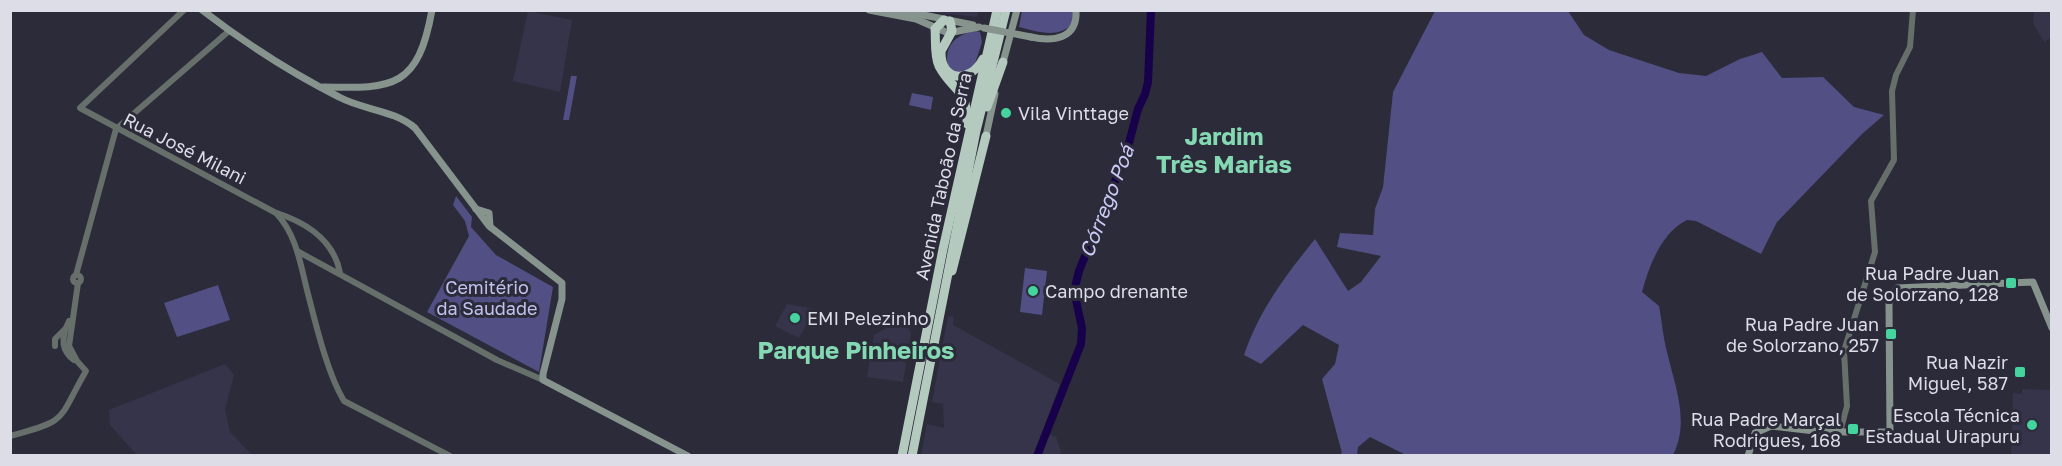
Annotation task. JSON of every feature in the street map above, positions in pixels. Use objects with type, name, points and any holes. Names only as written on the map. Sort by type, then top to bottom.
[{"type":"highway","name":"Avenida Taboão da Serra","points":[[902,456],[966,146],[998,10]]},
{"type":"highway","name":"Avenida Taboão da Serra","points":[[912,456],[938,313],[976,131],[1006,10]]},
{"type":"highway","points":[[966,146],[967,108],[961,92],[937,60],[935,29],[947,20],[951,33],[942,47],[940,57],[944,67],[956,76],[974,73],[989,46]]},
{"type":"highway","points":[[976,131],[1003,62]]},
{"type":"highway","points":[[938,313],[956,261],[986,136]]},
{"type":"main road","points":[[202,10],[229,31],[345,100],[399,117],[409,123],[422,136],[476,209],[489,213],[490,227],[562,283],[562,299],[543,381],[688,456]]},
{"type":"main road","points":[[322,87],[349,88],[389,84],[409,72],[422,54],[432,10]]},
{"type":"main road","points":[[869,10],[916,19],[935,29],[951,33],[982,27]]},
{"type":"main road","points":[[898,10],[1049,40],[1064,37],[1073,28],[1076,10]]},
{"type":"main road","points":[[986,136],[1017,10]]},
{"type":"main road","points":[[345,100],[349,88]]},
{"type":"main road","points":[[1748,456],[1755,433],[1767,427],[1840,432],[1890,432],[1889,303],[1897,288],[2033,282],[2052,328]]},
{"type":"main road","points":[[915,439],[917,456]]},
{"type":"street","name":"Rua José Milani","points":[[184,10],[80,108],[276,213],[296,219],[324,240],[338,259],[340,273]]},
{"type":"street","points":[[1840,432],[1847,406],[1844,351],[1875,252],[1871,201],[1894,160],[1892,91],[1896,75],[1910,46],[1913,10]]},
{"type":"street","points":[[10,436],[46,426],[62,417],[86,371],[69,356],[64,348],[80,267],[116,129],[229,31]]},
{"type":"street","name":"Rua José Milani","points":[[276,213],[289,227],[320,333],[344,401],[450,456]]},
{"type":"street","points":[[297,251],[497,360],[543,381]]},
{"type":"street","points":[[56,346],[55,339],[67,331]]},
{"type":"street","points":[[67,331],[69,346],[77,362]]},
{"type":"shaded area","points":[[528,11],[572,20],[560,92],[513,81]]},
{"type":"shaded area","points":[[920,11],[979,11],[977,17]]},
{"type":"shaded area","points":[[2034,11],[2051,11],[2051,38],[2044,42],[2033,23]]},
{"type":"shaded area","name":"EMI Pelezinho","points":[[787,304],[815,309],[799,338],[775,326]]},
{"type":"shaded area","points":[[948,316],[954,317],[953,325],[1060,384],[1034,455],[921,455],[927,424],[944,428],[943,404],[932,402]]},
{"type":"shaded area","points":[[895,323],[905,323],[911,333],[903,382],[867,377],[874,335]]},
{"type":"shaded area","points":[[225,364],[234,375],[225,410],[230,432],[252,455],[137,455],[110,425],[109,410]]},
{"type":"shaded area","name":"Escola Técnica Estadual Uirapuru","points":[[2022,389],[2051,390],[2051,455],[2011,456],[2013,393],[2022,394]]},
{"type":"shaded area","points":[[1049,434],[1056,437],[1062,455],[1042,455]]},
{"type":"green space","points":[[1022,11],[1074,11],[1073,23],[1055,33],[1033,31],[1019,27]]},
{"type":"green space","points":[[1435,11],[1568,11],[1584,35],[1609,50],[1679,73],[1706,76],[1740,59],[1762,52],[1782,78],[1823,77],[1854,107],[1884,115],[1862,134],[1777,222],[1761,254],[1696,221],[1687,220],[1670,233],[1657,251],[1642,292],[1659,306],[1677,391],[1681,417],[1678,442],[1673,455],[1406,455],[1370,437],[1358,447],[1357,455],[1339,455],[1342,453],[1322,379],[1335,364],[1339,345],[1303,325],[1261,364],[1244,355],[1265,308],[1315,239],[1348,291],[1361,282],[1381,256],[1337,247],[1340,233],[1373,235],[1375,209],[1383,187],[1393,92]]},
{"type":"green space","points":[[980,32],[982,42],[975,64],[962,74],[948,68],[947,54],[952,43],[962,35]]},
{"type":"green space","points":[[571,76],[577,76],[569,120],[563,120]]},
{"type":"green space","points":[[912,93],[933,97],[931,110],[909,105]]},
{"type":"green space","name":"Cemitério da Saudade","points":[[456,196],[472,217],[471,227],[496,255],[553,287],[539,372],[427,312],[469,236],[465,221],[453,205]]},
{"type":"green space","name":"Campo drenante","points":[[1025,268],[1047,271],[1042,315],[1020,312]]},
{"type":"green space","points":[[218,285],[230,320],[177,337],[164,303]]},
{"type":"waterway","name":"Córrego Poá","points":[[1037,456],[1081,344],[1082,328],[1074,291],[1079,271],[1126,154],[1138,109],[1145,94],[1148,82],[1151,10]]},
{"type":"place","name":"Vila Vinttage","points":[[1006,113]]},
{"type":"place","name":"Rua Padre Juan de Solorzano, 128","points":[[2011,283]]},
{"type":"place","name":"Campo drenante","points":[[1033,291]]},
{"type":"place","name":"EMI Pelezinho","points":[[795,318]]},
{"type":"place","name":"Rua Padre Juan de Solorzano, 257","points":[[1891,334]]},
{"type":"place","name":"Rua Nazir Miguel, 587","points":[[2020,372]]},
{"type":"place","name":"Escola Técnica Estadual Uirapuru","points":[[2032,425]]},
{"type":"place","name":"Rua Padre Marçal Rodrigues, 168","points":[[1853,429]]},
{"type":"district","name":"Jardim Três Marias","points":[[1224,149]]},
{"type":"district","name":"Parque Pinheiros","points":[[856,349]]}]
